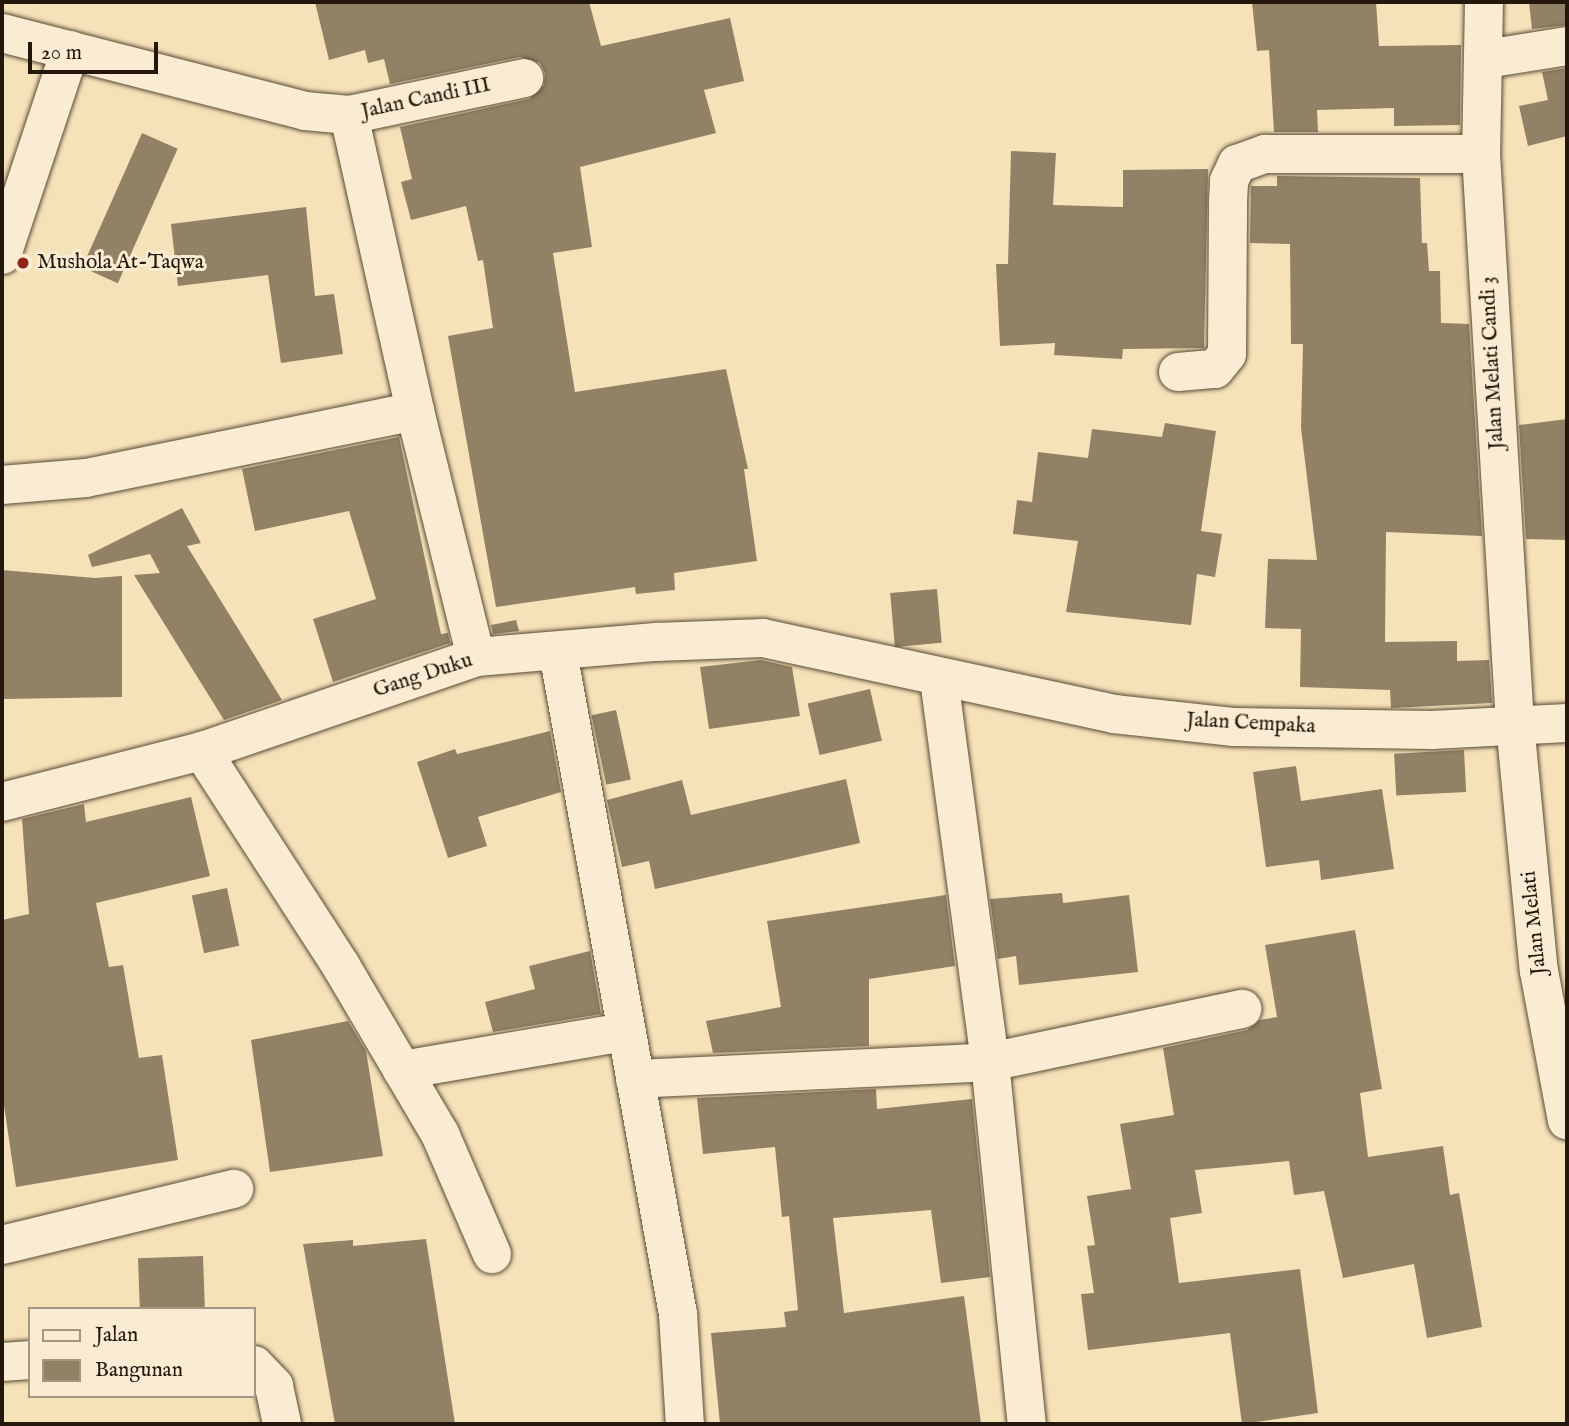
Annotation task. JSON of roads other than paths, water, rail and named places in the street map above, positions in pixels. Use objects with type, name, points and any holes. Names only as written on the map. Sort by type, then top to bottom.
[{"type":"street","name":"Jalan Melati Candi 3","points":[[1484,2],[1486,59],[1480,154],[1515,724]]},
{"type":"street","name":"Jalan Candi III","points":[[2,33],[305,111],[349,115],[524,78]]},
{"type":"street","points":[[1486,59],[1567,46]]},
{"type":"street","points":[[2,255],[70,50]]},
{"type":"street","points":[[349,115],[415,411],[476,657]]},
{"type":"street","points":[[1178,372],[1215,369],[1227,354],[1229,191],[1237,163],[1265,154],[1480,154]]},
{"type":"street","points":[[2,485],[86,478],[415,411]]},
{"type":"street","name":"Gang Duku","points":[[2,802],[202,751],[476,657],[656,642],[763,638],[939,679]]},
{"type":"street","points":[[558,652],[678,1314],[685,1424]]},
{"type":"street","points":[[939,679],[990,1062],[1027,1424]]},
{"type":"street","name":"Jalan Cempaka","points":[[939,679],[1114,714],[1234,727],[1432,730],[1567,723]]},
{"type":"street","name":"Jalan Melati","points":[[1515,724],[1539,971],[1567,1118]]},
{"type":"street","points":[[202,751],[440,1134],[492,1254]]},
{"type":"street","points":[[635,1079],[990,1062],[1242,1009]]},
{"type":"street","points":[[402,1070],[625,1032]]},
{"type":"street","points":[[2,1246],[234,1189]]},
{"type":"street","points":[[2,1362],[28,1360]]},
{"type":"street","points":[[256,1367],[274,1386],[282,1424]]},
{"type":"place","name":"Mushola At-Taqwa","points":[[23,263]]}]
